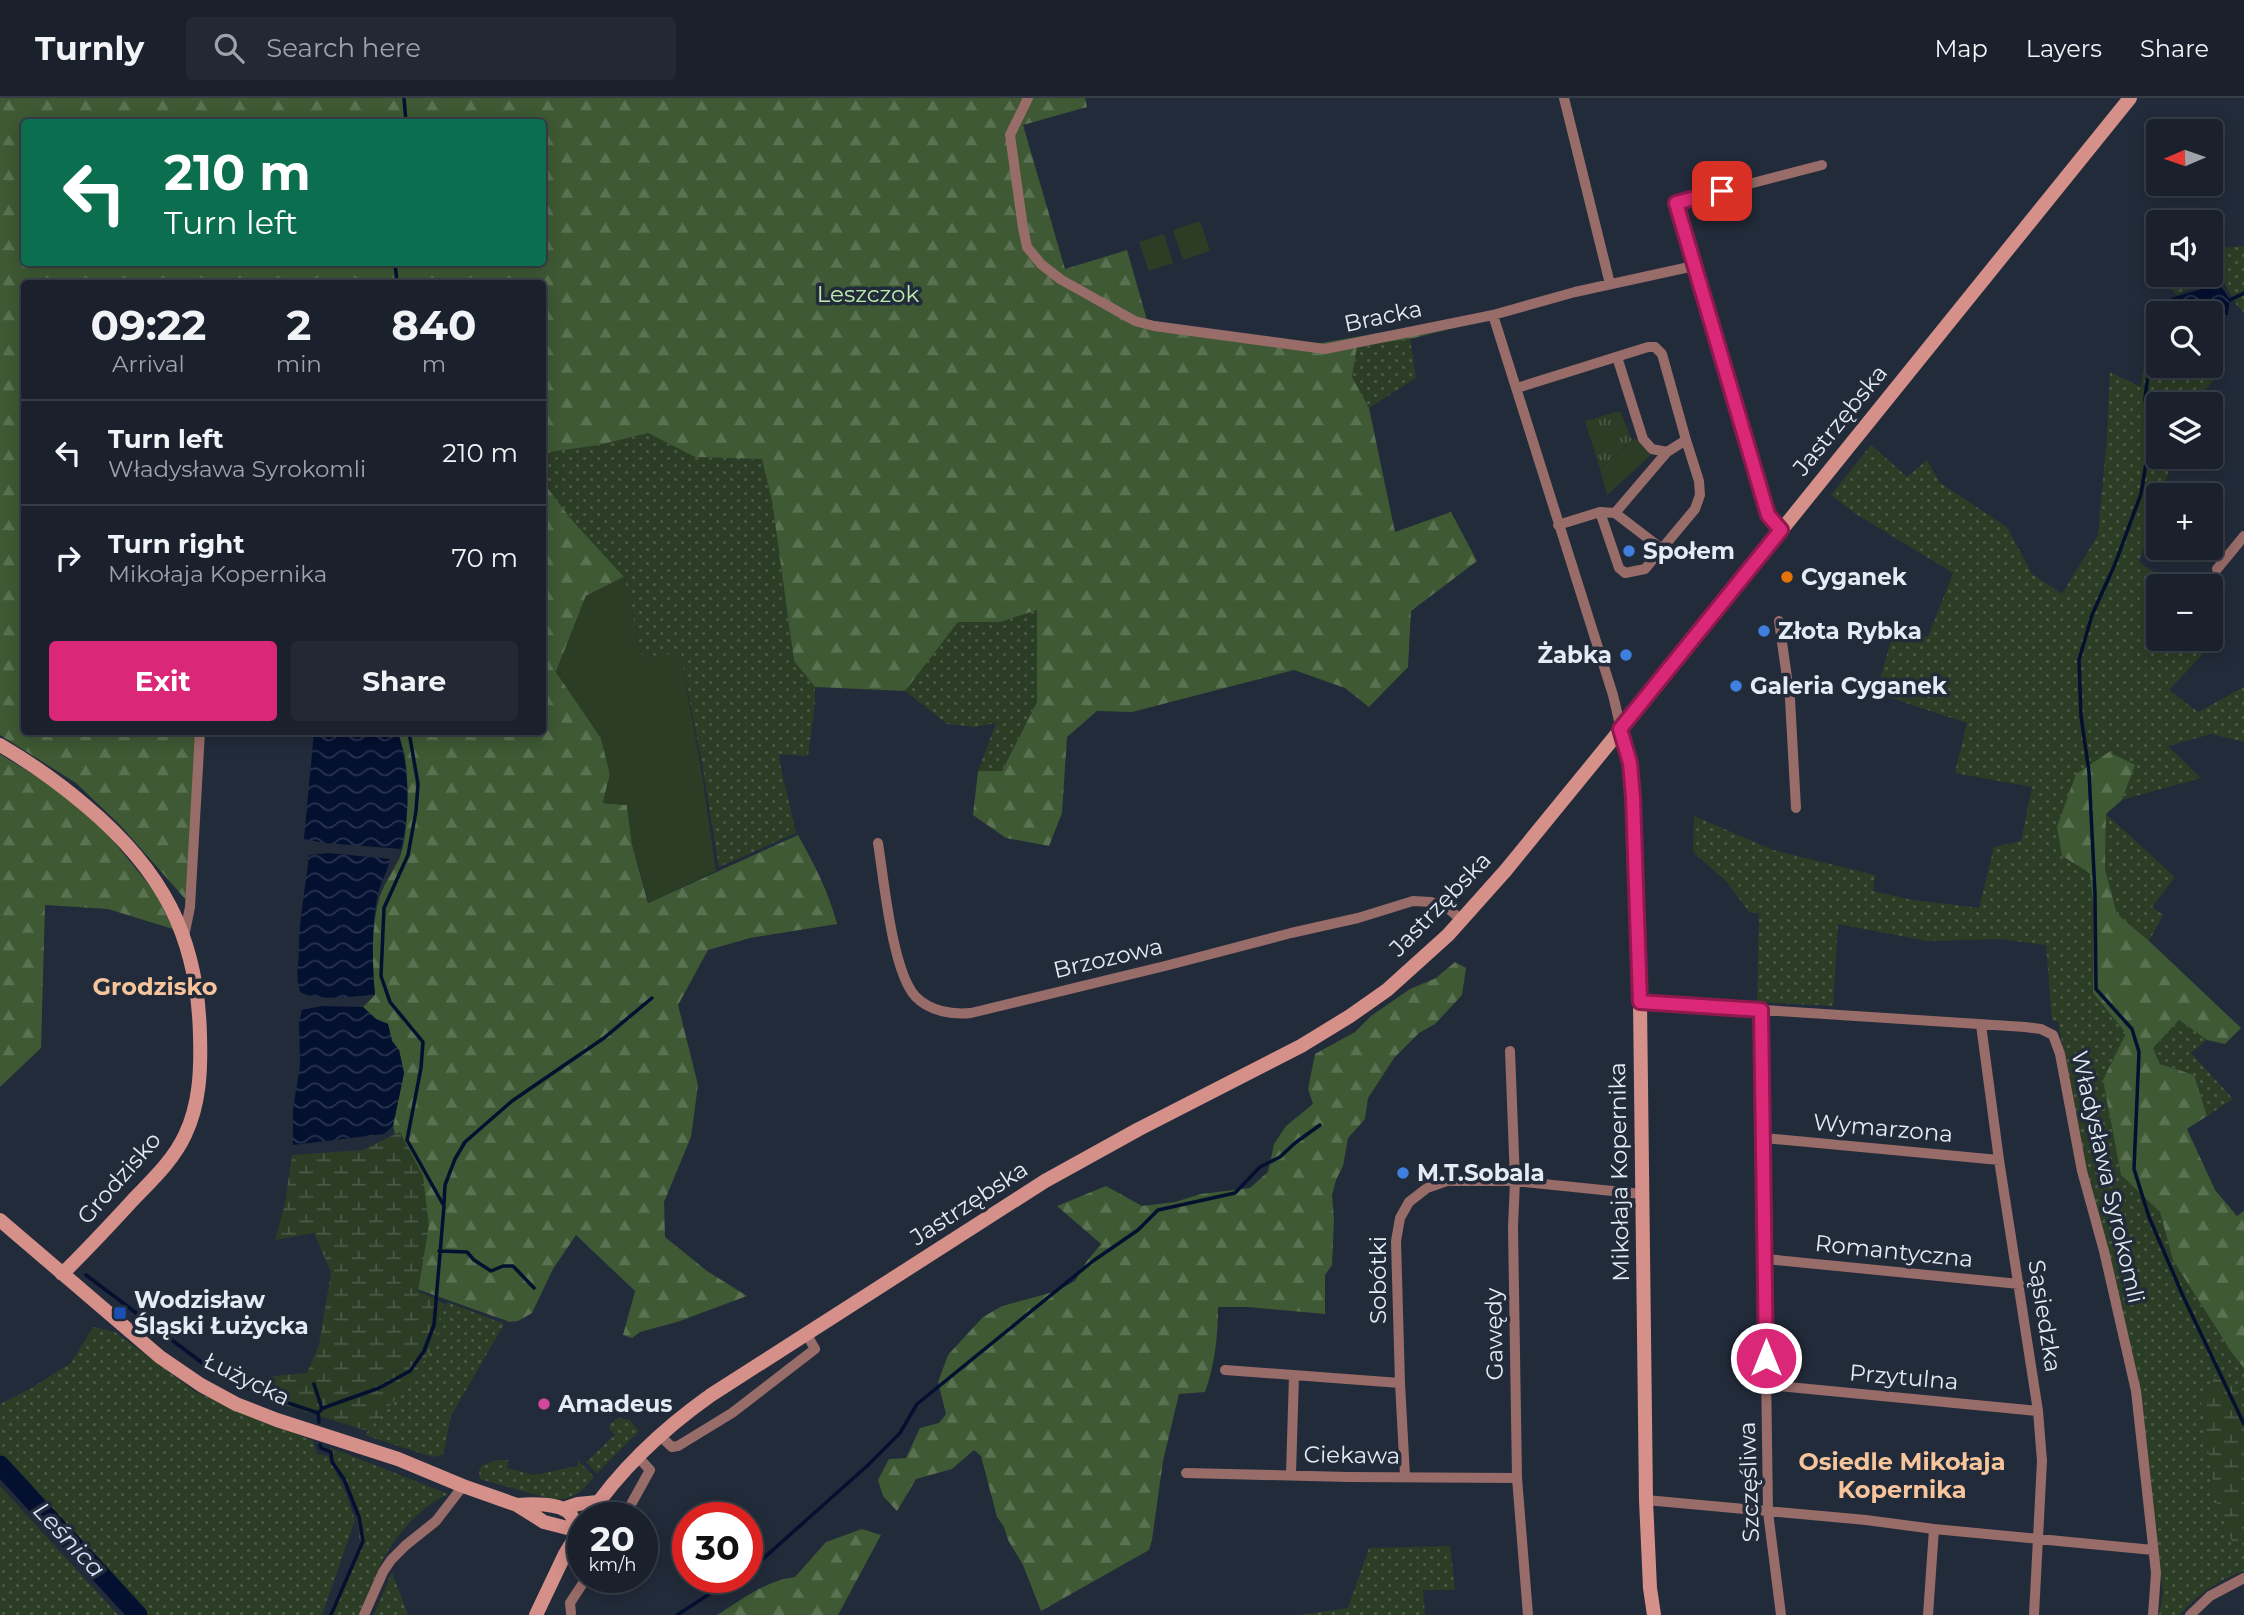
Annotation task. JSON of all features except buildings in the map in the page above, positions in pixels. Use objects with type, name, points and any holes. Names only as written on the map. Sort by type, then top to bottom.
[{"type":"main road","name":"Jastrzębska","points":[[598,1502],[637,1456],[710,1395],[1045,1181],[1139,1129],[1301,1046],[1387,990],[1463,920],[2130,98]]},
{"type":"main road","name":"Mikołaja Kopernika","points":[[1620,729],[1630,763],[1633,798],[1640,1002],[1646,1500],[1650,1588],[1654,1615]]},
{"type":"main road","name":"Grodzisko","points":[[0,745],[39,769],[69,792],[131,848],[167,899],[184,937],[200,1007],[198,1087],[185,1135],[168,1163],[62,1274]]},
{"type":"main road","name":"Łużycka","points":[[0,1220],[160,1357],[201,1385],[236,1404],[398,1459],[517,1505],[534,1517],[551,1524],[567,1526]]},
{"type":"main road","name":"Łużycka","points":[[517,1505],[538,1504],[567,1508]]},
{"type":"main road","points":[[563,1509],[567,1512]]},
{"type":"main road","points":[[551,1524],[560,1538],[565,1554]]},
{"type":"main road","points":[[536,1615],[567,1551]]},
{"type":"street","name":"Bracka","points":[[1028,98],[1010,135],[1027,247],[1041,264],[1060,279],[1135,321],[1154,326],[1325,349],[1493,315],[1610,284],[1694,266]]},
{"type":"street","points":[[1564,98],[1610,284]]},
{"type":"street","points":[[1781,530],[1768,515],[1676,203],[1822,165]]},
{"type":"street","points":[[1493,315],[1613,695],[1620,729]]},
{"type":"street","points":[[1517,388],[1648,347],[1655,347],[1662,354],[1699,481],[1700,495],[1695,509],[1645,569],[1625,573],[1619,568],[1600,512]]},
{"type":"street","points":[[1617,357],[1643,439],[1652,449],[1667,452]]},
{"type":"street","points":[[1615,513],[1667,452],[1686,440]]},
{"type":"street","points":[[1559,525],[1600,512],[1615,513],[1662,549]]},
{"type":"street","points":[[2217,569],[2244,536]]},
{"type":"street","points":[[1779,621],[1790,699],[1796,808]]},
{"type":"street","name":"Grodzisko","points":[[184,937],[190,907],[200,735]]},
{"type":"street","name":"Brzozowa","points":[[878,843],[891,924],[904,981],[917,998],[927,1005],[953,1015],[1166,967],[1291,933],[1358,919],[1413,901],[1431,902],[1446,907],[1463,920]]},
{"type":"street","name":"Władysława Syrokomli","points":[[1640,1002],[2040,1029],[2053,1035],[2060,1054],[2082,1171],[2104,1251],[2136,1391],[2156,1573],[2153,1615]]},
{"type":"street","name":"Szczęśliwa","points":[[1761,1010],[1768,1512],[1782,1615]]},
{"type":"street","name":"Sąsiedzka","points":[[1981,1025],[2038,1411],[2042,1461],[2034,1615]]},
{"type":"street","name":"Gawędy","points":[[1510,1051],[1515,1181],[1513,1227],[1517,1478],[1528,1615]]},
{"type":"street","name":"Wymarzona","points":[[1764,1138],[1999,1160]]},
{"type":"street","name":"Sobótki","points":[[1405,1476],[1395,1241],[1400,1217],[1409,1202],[1427,1188],[1447,1181],[1515,1181],[1642,1194]]},
{"type":"street","name":"Romantyczna","points":[[1766,1259],[2019,1284]]},
{"type":"street","points":[[659,1435],[672,1447],[678,1446],[732,1413],[815,1349],[806,1333]]},
{"type":"street","points":[[1225,1370],[1400,1382]]},
{"type":"street","points":[[1291,1475],[1294,1374]]},
{"type":"street","name":"Przytulna","points":[[1767,1385],[2038,1411]]},
{"type":"street","points":[[632,1502],[650,1470],[637,1456]]},
{"type":"street","name":"Ciekawa","points":[[1186,1473],[1517,1478]]},
{"type":"street","points":[[364,1615],[391,1560],[405,1545],[436,1521],[463,1486]]},
{"type":"street","points":[[1646,1500],[2153,1549]]},
{"type":"street","points":[[1928,1615],[1934,1529]]},
{"type":"street","points":[[2190,1615],[2210,1596],[2244,1578]]},
{"type":"street","points":[[571,1613],[570,1602],[576,1593]]},
{"type":"green space","name":"Leszczok","points":[[0,98],[1085,98],[1087,107],[1023,125],[1065,269],[1127,250],[1147,320],[1309,345],[1431,324],[1454,328],[1410,339],[1357,346],[1352,377],[1369,408],[1395,532],[1451,512],[1477,561],[1411,611],[1408,667],[1369,707],[1345,688],[1294,670],[1132,712],[1097,711],[1067,737],[1062,813],[1049,846],[1006,838],[973,815],[978,771],[1002,771],[1037,702],[1037,610],[1000,622],[958,622],[905,691],[815,687],[794,661],[772,501],[762,459],[695,457],[648,433],[599,445],[546,453],[546,280],[21,280],[21,735],[197,735],[187,901],[120,825],[76,783],[0,735]]},
{"type":"green space","points":[[1200,221],[1210,251],[1183,260],[1173,230]]},
{"type":"green space","points":[[1164,234],[1173,263],[1149,271],[1139,242]]},
{"type":"green space","points":[[2244,246],[2244,313],[2223,281],[2223,248]]},
{"type":"green space","points":[[2170,287],[2196,287],[2176,295]]},
{"type":"green space","points":[[1410,339],[1416,378],[1369,408],[1352,377],[1357,346]]},
{"type":"green space","points":[[2146,351],[2146,378],[2216,378],[2203,392],[2146,392],[2146,469],[2170,469],[2165,483],[2146,483],[2146,541],[2139,562],[2156,574],[2146,574],[2146,651],[2206,651],[2169,690],[2198,712],[2244,687],[2244,742],[2211,734],[2168,746],[2201,778],[2122,800],[2135,765],[2062,856],[2090,872],[2094,912],[2093,993],[2126,1033],[2103,1080],[2121,1175],[2160,1212],[2173,1260],[2244,1368],[2244,1571],[2209,1588],[2180,1615],[2159,1615],[2163,1592],[2138,1381],[2081,1149],[2058,1021],[2052,1021],[2046,945],[2001,939],[1927,941],[1838,924],[1833,1006],[1757,1002],[1759,913],[1749,912],[1726,881],[1693,850],[1694,816],[1773,850],[1875,875],[1873,891],[1913,900],[1979,908],[1994,847],[2021,841],[2032,787],[1955,773],[1967,723],[1876,693],[1895,627],[1928,637],[1953,573],[1856,514],[1831,495],[1871,445],[1907,477],[1927,460],[1940,483],[2007,527],[2032,574],[2062,594],[2098,535],[2110,372],[2141,387]]},
{"type":"green space","points":[[1620,411],[1632,440],[1600,469],[1585,421]]},
{"type":"green space","points":[[648,433],[695,457],[763,459],[772,501],[794,661],[815,687],[815,703],[808,756],[779,754],[796,833],[719,867],[680,654],[642,658],[624,577],[571,519],[546,486],[546,452],[599,445]]},
{"type":"green space","points":[[1635,438],[1651,455],[1607,495],[1600,469]]},
{"type":"green space","points":[[546,486],[571,519],[624,577],[586,596],[556,672],[601,738],[610,774],[603,803],[627,805],[632,844],[648,903],[798,835],[825,889],[837,924],[750,938],[708,950],[678,1005],[698,1085],[691,1137],[664,1202],[665,1237],[707,1271],[747,1296],[677,1322],[640,1332],[632,1338],[623,1335],[635,1291],[576,1235],[553,1269],[532,1313],[518,1321],[510,1322],[414,1288],[402,1159],[393,1126],[404,1073],[399,1050],[392,1041],[388,1024],[376,1019],[363,1007],[375,995],[375,916],[383,889],[399,859],[405,838],[407,780],[399,735],[546,735]]},
{"type":"green space","points":[[624,577],[642,657],[680,653],[716,871],[649,903],[632,844],[627,805],[603,803],[610,774],[601,738],[556,672],[586,596]]},
{"type":"green space","points":[[1037,609],[1037,702],[1002,771],[978,771],[996,723],[974,727],[947,724],[905,691],[958,621],[1000,622]]},
{"type":"green space","points":[[2109,752],[2135,765],[2122,800],[2106,814],[2105,869],[2117,914],[2241,1028],[2225,1044],[2207,1040],[2179,1020],[2153,1048],[2160,1064],[2194,1075],[2207,1116],[2187,1129],[2215,1190],[2237,1216],[2244,1211],[2244,1368],[2173,1260],[2160,1212],[2121,1175],[2103,1080],[2126,1033],[2093,993],[2094,912],[2090,873],[2062,856],[2057,827],[2076,774]]},
{"type":"green space","points":[[0,754],[68,796],[110,837],[155,892],[173,929],[108,909],[45,905],[41,1048],[0,1087]]},
{"type":"green space","points":[[2106,814],[2175,877],[2152,907],[2163,915],[2149,941],[2117,914],[2105,869]]},
{"type":"green space","points":[[1455,962],[1466,968],[1462,995],[1435,1024],[1419,1033],[1394,1058],[1368,1098],[1365,1119],[1348,1138],[1343,1166],[1332,1195],[1332,1265],[1325,1275],[1325,1314],[1218,1307],[1215,1350],[1205,1392],[1179,1394],[1163,1461],[1149,1550],[1041,1611],[1023,1565],[997,1517],[981,1456],[974,1450],[952,1469],[916,1479],[897,1511],[883,1496],[878,1480],[889,1459],[906,1458],[920,1428],[939,1423],[946,1414],[938,1382],[948,1355],[983,1317],[1002,1306],[1057,1291],[1075,1281],[1101,1244],[1057,1206],[1106,1186],[1142,1206],[1175,1202],[1201,1194],[1250,1188],[1268,1172],[1274,1144],[1286,1126],[1313,1104],[1308,1089],[1315,1054],[1355,1032],[1371,1016],[1410,989],[1436,978]]},
{"type":"green space","points":[[2179,1020],[2207,1040],[2191,1053],[2233,1099],[2207,1116],[2194,1075],[2160,1064],[2153,1048]]},
{"type":"green space","points":[[400,1132],[423,1176],[429,1226],[418,1291],[445,1304],[435,1344],[410,1382],[368,1431],[268,1400],[273,1376],[307,1373],[319,1345],[331,1272],[314,1233],[275,1240],[285,1204],[292,1155],[363,1150]]},
{"type":"green space","points":[[447,1302],[504,1324],[451,1416],[443,1455],[432,1457],[365,1435],[431,1347]]},
{"type":"green space","points":[[93,1327],[115,1332],[196,1392],[313,1441],[317,1454],[328,1456],[343,1486],[355,1520],[322,1615],[147,1615],[0,1458],[0,1404],[71,1363]]},
{"type":"green space","points":[[2216,1375],[2244,1391],[2244,1543],[2233,1544],[2216,1500],[2201,1402]]},
{"type":"green space","points":[[618,1418],[630,1420],[639,1431],[597,1473],[586,1462],[615,1435],[609,1428]]},
{"type":"green space","points":[[329,1447],[448,1494],[421,1512],[405,1527],[392,1545],[379,1569],[361,1615],[330,1615],[360,1543],[356,1513]]},
{"type":"green space","points":[[508,1460],[507,1468],[534,1475],[578,1466],[578,1460],[594,1477],[576,1494],[565,1499],[551,1499],[480,1479],[479,1471],[482,1465]]},
{"type":"green space","points":[[0,1486],[118,1615],[0,1615]]},
{"type":"green space","points":[[862,1529],[881,1535],[838,1615],[717,1615],[752,1593],[763,1593],[764,1586],[795,1577],[826,1542]]},
{"type":"green space","points":[[1450,1546],[1455,1590],[1423,1590],[1425,1615],[1301,1615],[1348,1608],[1369,1548]]},
{"type":"green space","points":[[392,1572],[408,1615],[374,1615]]},
{"type":"water","points":[[2222,287],[2230,300],[2228,314],[2223,323],[2223,301],[2160,301],[2202,289]]},
{"type":"water","points":[[314,735],[399,735],[405,760],[407,790],[401,849],[304,839]]},
{"type":"water","points":[[329,853],[390,859],[379,890],[373,928],[375,995],[327,998],[300,992],[297,975],[299,937],[309,855]]},
{"type":"water","points":[[322,1006],[363,1007],[376,1019],[388,1024],[392,1041],[399,1050],[404,1073],[393,1126],[384,1134],[293,1145],[293,1109],[300,1065],[299,1023],[302,1010]]},
{"type":"waterway","points":[[404,98],[406,119]]},
{"type":"waterway","points":[[395,266],[397,280]]},
{"type":"waterway","points":[[2230,300],[2244,293]]},
{"type":"waterway","points":[[2148,378],[2145,398],[2150,439],[2141,494],[2115,564],[2092,615],[2079,660],[2081,716],[2089,772],[2096,989],[2132,1029],[2139,1052],[2134,1169],[2149,1217],[2244,1424]]},
{"type":"waterway","points":[[319,1422],[318,1413],[323,1408],[379,1388],[410,1371],[424,1351],[434,1325],[444,1206],[407,1140],[421,1068],[423,1042],[390,1002],[381,976],[384,908],[408,855],[416,811],[418,784],[410,735]]},
{"type":"waterway","points":[[444,1204],[445,1185],[465,1142],[512,1101],[604,1038],[652,998]]},
{"type":"waterway","points":[[763,1559],[900,1433],[917,1404],[1093,1261],[1138,1230],[1158,1210],[1235,1193],[1260,1167],[1280,1157],[1320,1125]]},
{"type":"waterway","points":[[439,1251],[467,1252],[491,1271],[503,1266],[513,1266],[534,1288]]},
{"type":"waterway","points":[[86,1275],[209,1368],[258,1393],[318,1413]]},
{"type":"waterway","points":[[314,1384],[322,1409]]},
{"type":"waterway","points":[[320,1445],[331,1452],[332,1462],[344,1479],[359,1517],[363,1541],[331,1615]]},
{"type":"waterway","name":"Leśnica","points":[[0,1465],[138,1615]]},
{"type":"waterway","points":[[677,1615],[711,1593]]},
{"type":"place","name":"Społem","points":[[1629,551]]},
{"type":"place","name":"Cyganek","points":[[1787,577]]},
{"type":"place","name":"Złota Rybka","points":[[1764,631]]},
{"type":"place","name":"Żabka","points":[[1626,655]]},
{"type":"place","name":"Galeria Cyganek","points":[[1736,686]]},
{"type":"place","name":"M.T.Sobala","points":[[1403,1173]]},
{"type":"place","name":"Wodzisław Śląski Łużycka","points":[[120,1313]]},
{"type":"place","name":"Amadeus","points":[[544,1404]]},
{"type":"district","name":"Grodzisko","points":[[155,987]]},
{"type":"district","name":"Osiedle Mikołaja Kopernika","points":[[1902,1476]]},
{"type":"route","points":[[1722,191],[1676,203],[1768,515],[1781,530],[1620,729],[1630,763],[1633,798],[1640,1002],[1761,1010],[1766,1358]]}]
